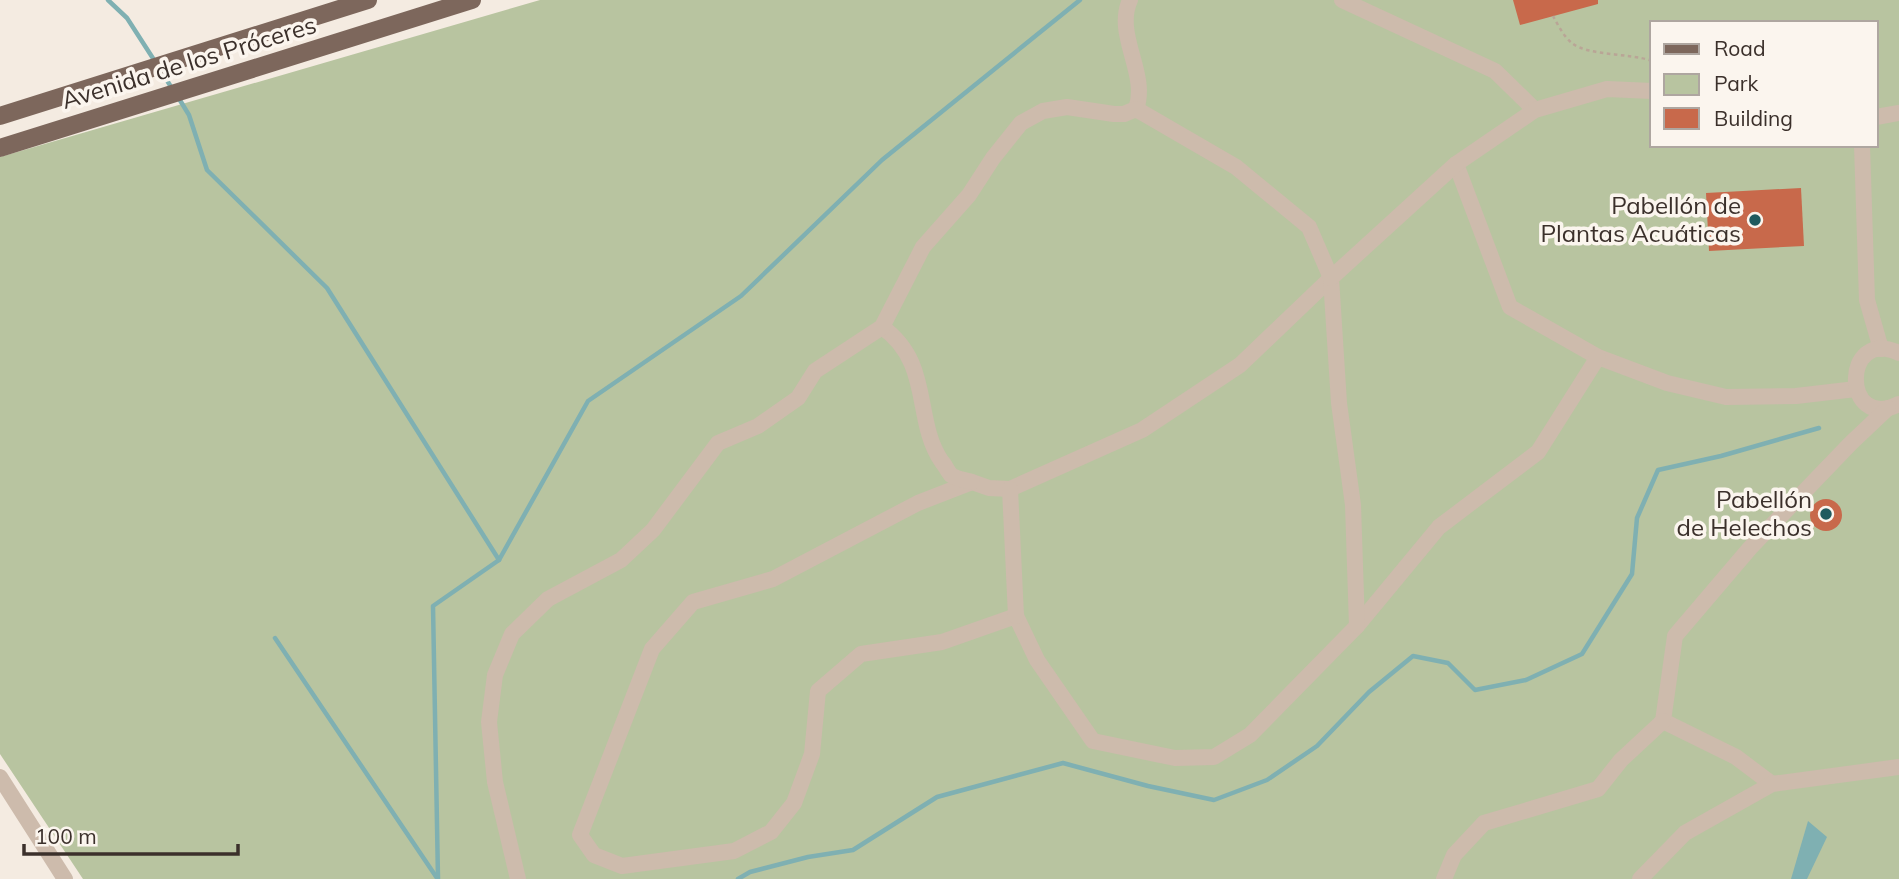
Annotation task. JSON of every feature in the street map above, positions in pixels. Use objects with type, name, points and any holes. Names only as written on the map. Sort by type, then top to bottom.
[{"type":"main road","name":"Avenida de los Próceres","points":[[0,116],[368,0]]},
{"type":"main road","name":"Avenida de los Próceres","points":[[0,148],[472,0]]},
{"type":"street","points":[[1130,0],[1125,10],[1127,36],[1140,96],[1136,109]]},
{"type":"street","points":[[1342,0],[1495,71],[1535,110]]},
{"type":"street","points":[[882,327],[894,336],[910,361],[921,387],[928,427],[937,454],[951,475],[989,488],[1010,489],[1142,430],[1240,365],[1455,164],[1535,110],[1607,89],[1650,91]]},
{"type":"street","points":[[518,879],[495,782],[489,722],[495,674],[512,634],[548,599],[621,560],[653,530],[718,443],[758,426],[798,398],[815,371],[882,327],[923,247],[969,195],[993,158],[1021,123],[1043,111],[1067,107],[1114,114],[1124,114],[1136,109]]},
{"type":"street","points":[[1136,109],[1236,166],[1309,227],[1331,278],[1339,403],[1353,505],[1357,626]]},
{"type":"street","points":[[1878,117],[1899,113]]},
{"type":"street","points":[[1862,147],[1867,300],[1881,349]]},
{"type":"street","points":[[1455,164],[1510,307],[1598,357],[1667,383],[1726,397],[1796,396],[1856,389]]},
{"type":"street","points":[[1894,406],[1869,404],[1861,398],[1854,380],[1859,363],[1865,356],[1881,349],[1899,354]]},
{"type":"street","points":[[1010,489],[1016,616],[1037,660],[1093,741],[1175,758],[1214,757],[1250,735],[1357,626],[1439,527],[1538,452],[1598,357]]},
{"type":"street","points":[[1444,879],[1454,855],[1484,823],[1598,789],[1621,760],[1663,721],[1675,636],[1750,548],[1851,443],[1894,406]]},
{"type":"street","points":[[972,482],[918,503],[773,579],[693,602],[652,649],[580,835],[594,855],[622,866],[734,851],[771,832],[794,803],[812,754],[818,691],[861,654],[942,642],[1016,616]]},
{"type":"street","points":[[1663,721],[1736,757],[1772,784]]},
{"type":"street","points":[[1640,879],[1685,833],[1772,784],[1899,767]]},
{"type":"street","points":[[0,777],[65,879]]},
{"type":"path","points":[[1553,16],[1572,43],[1585,50],[1630,55],[1650,60]]},
{"type":"green space","points":[[540,0],[1899,0],[1899,879],[83,879],[0,754],[0,157]]},
{"type":"water","points":[[1808,821],[1827,837],[1807,879],[1791,879]]},
{"type":"building","points":[[1513,0],[1598,0],[1598,4],[1520,25]]},
{"type":"building","name":"Pabellón de Plantas Acuáticas","points":[[1801,188],[1804,246],[1709,251],[1706,193]]},
{"type":"building","name":"Pabellón de Helechos","points":[[1826,499],[1837,504],[1842,515],[1837,526],[1826,531],[1815,526],[1810,515],[1815,504]]},
{"type":"waterway","points":[[108,0],[127,18],[156,63]]},
{"type":"waterway","points":[[499,560],[588,401],[741,296],[882,160],[1080,0]]},
{"type":"waterway","points":[[161,71],[173,90]]},
{"type":"waterway","points":[[178,97],[189,115],[207,170],[327,288],[499,560],[433,606],[438,879]]},
{"type":"waterway","points":[[738,879],[750,872],[808,857],[853,850],[937,797],[1063,763],[1148,786],[1214,800],[1267,780],[1317,746],[1369,692],[1413,656],[1448,663],[1475,690],[1526,680],[1582,654],[1632,574],[1637,518],[1658,470],[1721,456],[1819,428]]},
{"type":"waterway","points":[[275,638],[437,878]]},
{"type":"place","name":"Pabellón de Plantas Acuáticas","points":[[1755,220]]},
{"type":"place","name":"Pabellón de Helechos","points":[[1826,514]]}]
